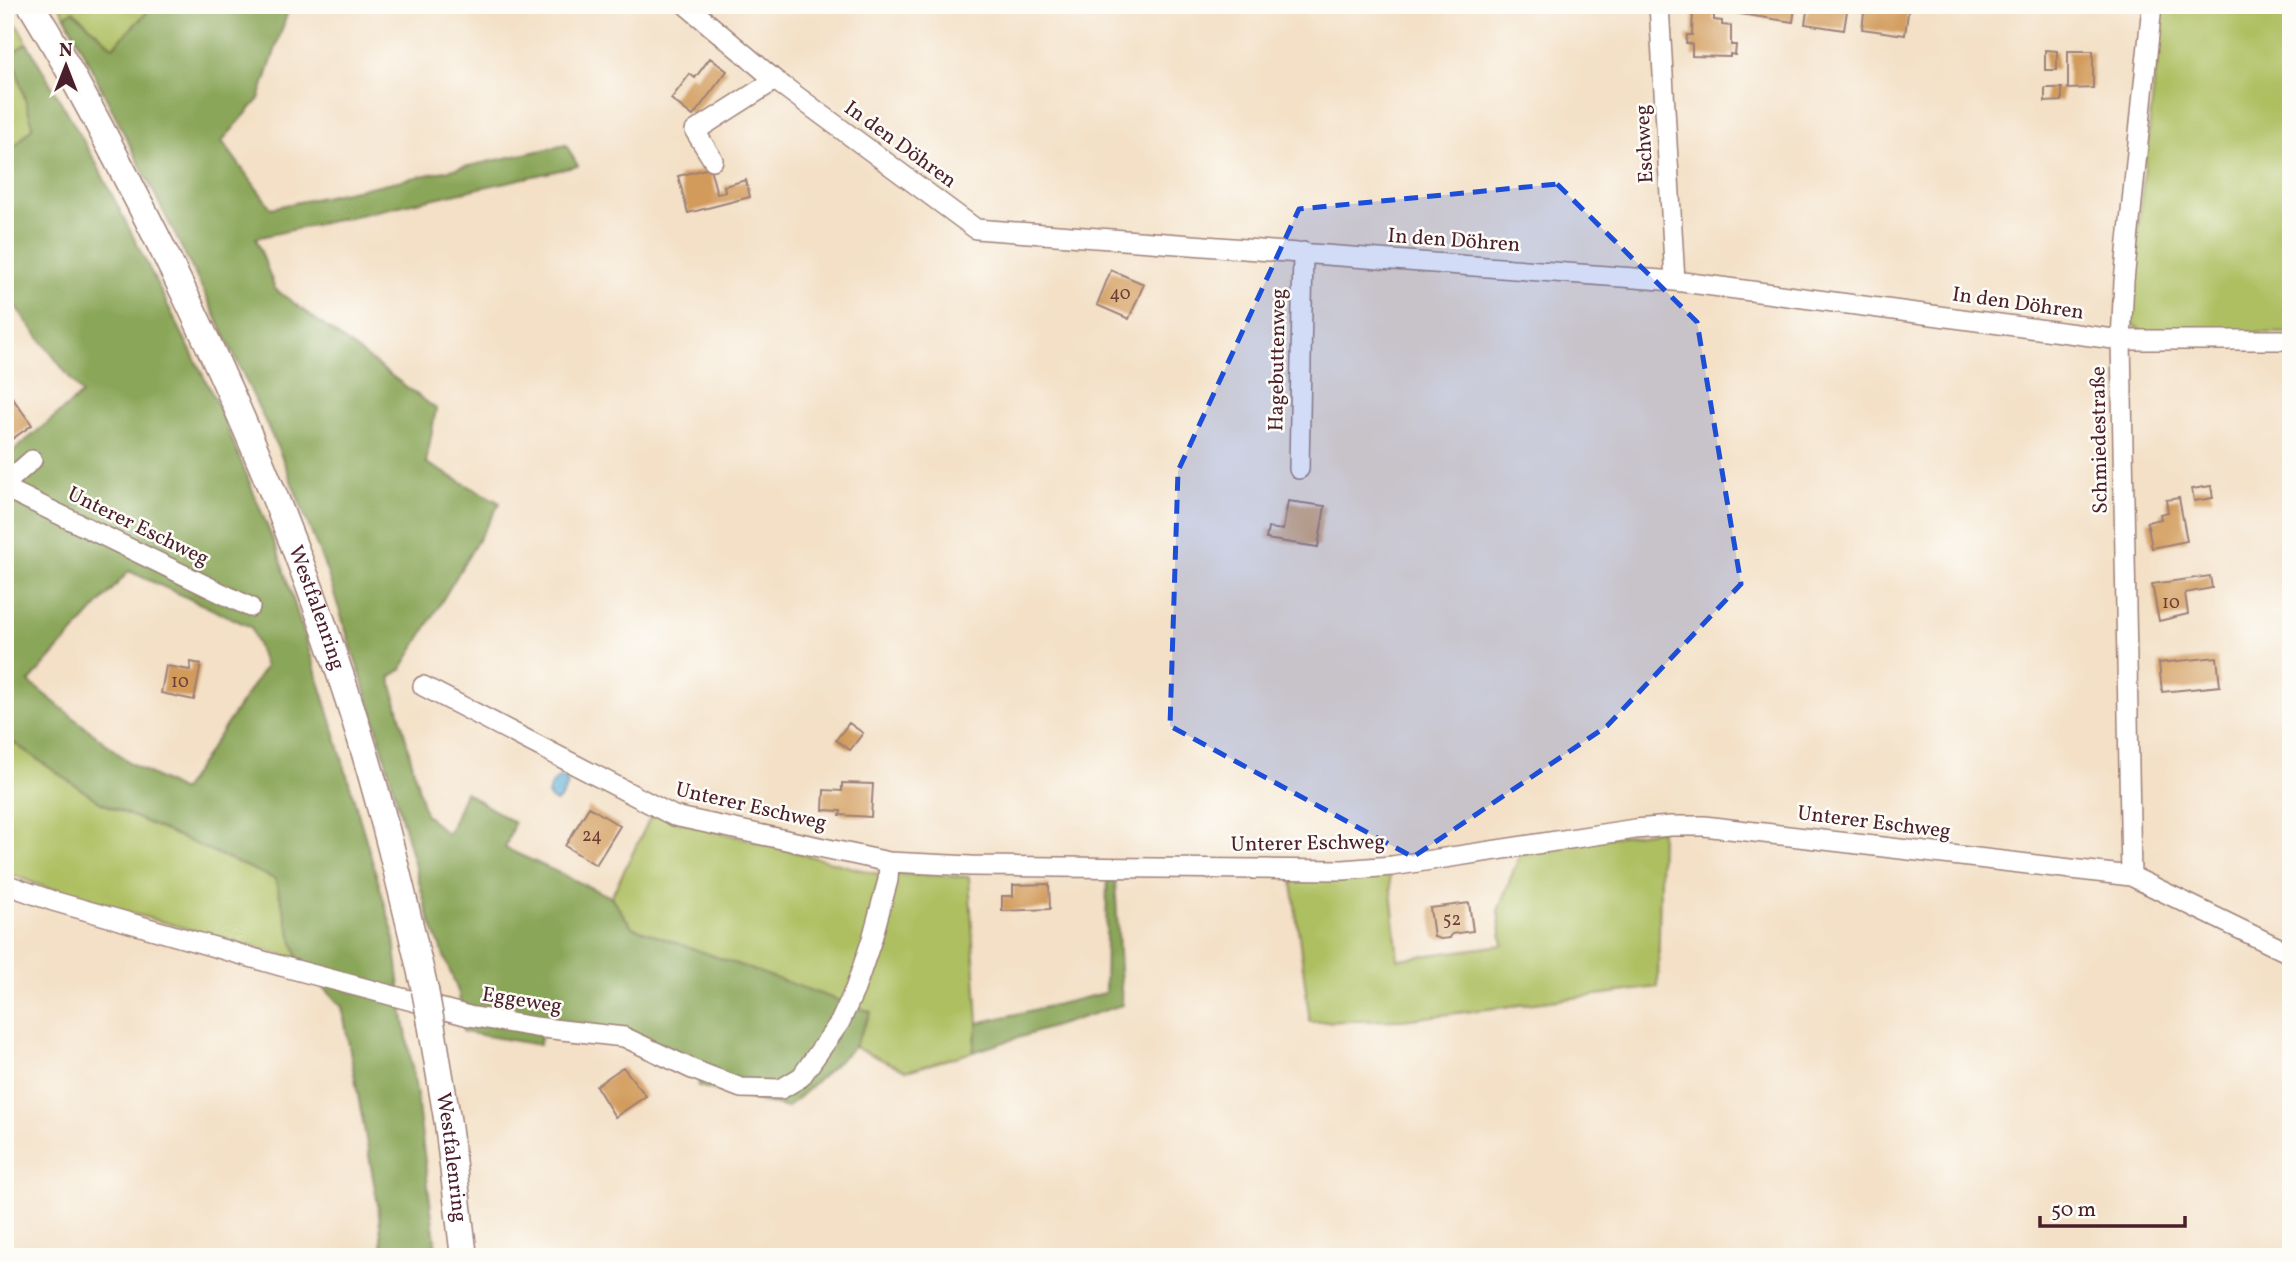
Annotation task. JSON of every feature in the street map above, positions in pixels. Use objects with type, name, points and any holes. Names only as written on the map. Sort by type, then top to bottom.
[{"type":"main road","name":"Westfalenring","points":[[32,5],[115,155],[190,303],[287,527],[342,681],[364,752],[425,990],[448,1124],[464,1257]]},
{"type":"street","name":"In den Döhren","points":[[686,5],[775,80],[976,229],[1675,281],[2121,340],[2291,340]]},
{"type":"street","name":"Eschweg","points":[[1659,5],[1675,281]]},
{"type":"street","name":"Schmiedestraße","points":[[2131,876],[2121,340],[2124,281],[2152,5]]},
{"type":"street","points":[[712,160],[695,131],[775,80]]},
{"type":"street","name":"Hagebuttenweg","points":[[1299,469],[1303,252]]},
{"type":"street","points":[[5,486],[32,460]]},
{"type":"street","name":"Unterer Eschweg","points":[[5,486],[250,607]]},
{"type":"street","name":"Unterer Eschweg","points":[[423,686],[674,816],[889,862],[971,866],[1343,870],[1392,866],[1635,828],[1704,826],[2131,876],[2291,954]]},
{"type":"street","name":"Eggeweg","points":[[5,884],[52,901],[470,1016],[535,1027],[624,1037],[692,1069],[741,1088],[781,1089],[801,1077],[840,1022],[855,989],[872,939],[888,880],[889,862]]},
{"type":"highlighted area","points":[[1557,184],[1697,322],[1741,584],[1607,726],[1413,857],[1170,726],[1178,471],[1299,209]]},
{"type":"green space","points":[[6,5],[27,43],[12,54],[33,127],[5,157]]},
{"type":"green space","points":[[59,5],[154,5],[113,47],[73,11],[65,16]]},
{"type":"green space","points":[[154,5],[290,5],[259,99],[222,141],[271,208],[566,145],[578,166],[256,238],[275,289],[436,409],[426,463],[500,503],[401,670],[390,677],[425,814],[448,835],[465,792],[514,823],[505,848],[611,897],[632,927],[871,1012],[854,1047],[787,1108],[698,1086],[703,1065],[542,1020],[540,1045],[463,1032],[459,994],[429,918],[374,717],[327,572],[281,455],[208,300],[65,16],[73,11],[113,47]]},
{"type":"green space","points":[[2163,5],[2291,5],[2291,333],[2143,332],[2131,323],[2135,254]]},
{"type":"green space","points":[[27,43],[96,163],[218,405],[279,555],[393,932],[437,1257],[383,1257],[378,1205],[342,1007],[298,959],[275,879],[100,802],[5,737],[5,458],[82,394],[5,293],[5,157],[33,127],[12,53]],"holes":[[[129,571],[251,627],[265,667],[182,791],[130,763],[29,682]]]},
{"type":"green space","points":[[5,737],[100,802],[275,879],[298,959],[65,895],[5,872]]},
{"type":"green space","points":[[652,814],[873,873],[969,877],[978,1023],[973,1052],[907,1071],[854,1047],[871,1012],[632,927],[611,897]]},
{"type":"green space","points":[[1661,830],[1658,987],[1403,1020],[1310,1022],[1291,874],[1389,871],[1398,959],[1503,945],[1498,911],[1521,851]]},
{"type":"green space","points":[[1115,879],[1122,1005],[973,1052],[978,1023],[1105,993],[1107,880]]},
{"type":"water","points":[[561,777],[565,778],[568,785],[556,802],[548,796],[549,790]]},
{"type":"building","points":[[1728,5],[1795,7],[1793,22],[1727,12]]},
{"type":"building","points":[[1808,5],[1848,5],[1844,30],[1805,24]]},
{"type":"building","points":[[1865,5],[1909,5],[1905,35],[1862,29]]},
{"type":"building","points":[[1693,11],[1714,11],[1714,20],[1731,26],[1731,45],[1736,45],[1735,55],[1692,56],[1692,44],[1686,43],[1687,35],[1692,35]]},
{"type":"building","points":[[2045,50],[2057,51],[2057,70],[2045,70]]},
{"type":"building","points":[[2068,51],[2093,51],[2093,88],[2068,89]]},
{"type":"building","points":[[710,58],[727,71],[693,116],[671,99],[690,74],[695,78]]},
{"type":"building","points":[[2045,88],[2062,88],[2062,101],[2045,102]]},
{"type":"building","points":[[710,168],[717,194],[725,192],[724,186],[746,180],[750,197],[688,213],[678,176]]},
{"type":"building","points":[[1111,270],[1144,284],[1129,319],[1097,305]]},
{"type":"building","points":[[11,396],[32,425],[5,444],[5,401]]},
{"type":"building","points":[[2211,486],[2213,498],[2194,501],[2192,489]]},
{"type":"building","points":[[2179,498],[2187,541],[2152,548],[2147,522],[2161,519],[2160,514],[2168,512],[2166,500]]},
{"type":"building","points":[[1288,501],[1325,506],[1318,547],[1266,539],[1268,528],[1283,530]]},
{"type":"building","points":[[2210,576],[2212,588],[2185,593],[2188,614],[2159,621],[2152,584]]},
{"type":"building","points":[[2217,657],[2220,686],[2162,692],[2159,663]]},
{"type":"building","points":[[191,662],[201,664],[194,700],[161,693],[166,666],[190,670]]},
{"type":"building","points":[[849,723],[863,733],[850,750],[836,740]]},
{"type":"building","points":[[842,783],[873,784],[871,817],[840,815],[841,811],[823,810],[824,790],[842,791]]},
{"type":"building","points":[[589,807],[620,826],[596,865],[565,846]]},
{"type":"building","points":[[1049,884],[1050,909],[1002,911],[1002,896],[1013,896],[1013,885]]},
{"type":"building","points":[[1469,903],[1473,931],[1452,934],[1450,938],[1434,937],[1430,908]]},
{"type":"building","points":[[623,1067],[646,1096],[615,1117],[596,1086]]}]
